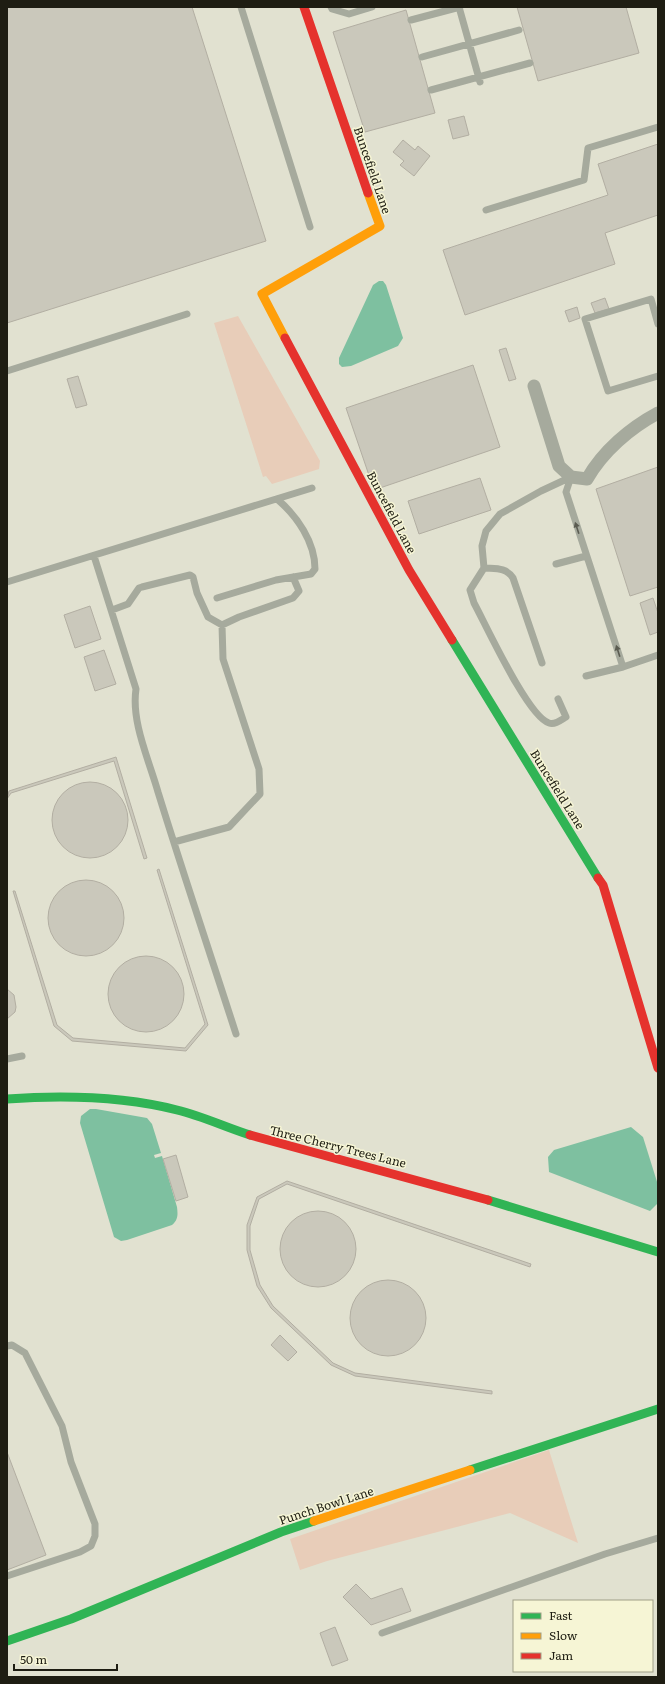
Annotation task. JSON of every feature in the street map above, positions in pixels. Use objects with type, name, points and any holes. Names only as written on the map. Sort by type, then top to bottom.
[{"type":"street","name":"Buncefield Lane","points":[[304,7],[380,226],[262,294],[409,570],[603,884],[658,1068]]},
{"type":"street","points":[[534,386],[559,466],[571,478],[587,478],[595,465],[622,438],[641,422],[658,413]]},
{"type":"street","name":"Three Cherry Trees Lane","points":[[7,1099],[33,1096],[78,1097],[166,1107],[256,1138],[396,1173],[568,1222],[658,1252]]},
{"type":"street","name":"Punch Bowl Lane","points":[[7,1641],[71,1619],[281,1532],[658,1409]]},
{"type":"lane","points":[[241,7],[310,227]]},
{"type":"lane","points":[[331,7],[332,9],[349,14],[372,7]]},
{"type":"lane","points":[[411,20],[459,7],[479,80]]},
{"type":"lane","points":[[422,56],[519,30]]},
{"type":"lane","points":[[431,90],[479,80],[530,63]]},
{"type":"lane","points":[[486,210],[584,180],[588,148],[658,127]]},
{"type":"lane","points":[[658,324],[654,298],[585,319],[608,391],[658,376]]},
{"type":"lane","points":[[7,371],[187,314]]},
{"type":"lane","points":[[571,478],[566,492],[623,666]]},
{"type":"lane","points":[[558,699],[566,717],[556,723],[550,724],[537,714],[497,649],[470,594],[470,590],[484,568],[482,546],[486,531],[500,514],[541,491],[571,478]]},
{"type":"lane","points":[[7,582],[312,488]]},
{"type":"lane","points":[[217,598],[276,580],[311,574],[315,569],[315,561],[300,522],[289,509],[277,499]]},
{"type":"lane","points":[[94,556],[136,689],[134,703],[141,733],[174,842],[236,1034]]},
{"type":"lane","points":[[556,564],[586,556]]},
{"type":"lane","points":[[484,568],[504,570],[510,573],[542,663]]},
{"type":"lane","points":[[112,610],[128,604],[139,588],[190,575],[193,577],[197,592],[208,617],[222,625]]},
{"type":"lane","points":[[222,625],[239,617],[293,598],[299,591],[293,578]]},
{"type":"lane","points":[[174,842],[229,827],[260,794],[259,769],[223,659],[222,625]]},
{"type":"lane","points":[[586,676],[658,655]]},
{"type":"lane","points":[[7,1059],[22,1056]]},
{"type":"lane","points":[[7,1346],[12,1345],[25,1353],[62,1426],[72,1462],[95,1524],[95,1536],[91,1546],[80,1552],[7,1576]]},
{"type":"lane","points":[[382,1633],[606,1554],[658,1538]]},
{"type":"shaded area","points":[[379,281],[383,281],[386,285],[403,338],[398,346],[351,366],[342,367],[339,364],[339,358],[373,285]]},
{"type":"shaded area","points":[[238,316],[320,461],[319,469],[272,484],[266,476],[263,477],[214,323]]},
{"type":"shaded area","points":[[90,1109],[147,1118],[152,1124],[161,1153],[154,1155],[155,1158],[162,1156],[177,1207],[177,1217],[172,1225],[127,1240],[121,1241],[114,1237],[80,1123],[81,1116]]},
{"type":"shaded area","points":[[631,1127],[643,1137],[658,1185],[658,1203],[650,1211],[549,1172],[548,1157],[554,1150]]},
{"type":"shaded area","points":[[549,1450],[578,1543],[510,1513],[327,1561],[300,1570],[290,1539]]},
{"type":"building","points":[[7,7],[192,7],[266,241],[7,323]]},
{"type":"building","points":[[517,7],[626,7],[639,53],[538,81]]},
{"type":"building","points":[[406,10],[435,113],[365,132],[333,32]]},
{"type":"building","points":[[464,116],[469,135],[453,139],[448,120]]},
{"type":"building","points":[[403,140],[415,150],[418,146],[430,156],[414,176],[400,165],[404,161],[393,152]]},
{"type":"building","points":[[658,144],[658,215],[605,233],[615,264],[465,315],[443,250],[608,195],[598,164]]},
{"type":"building","points":[[605,298],[609,309],[595,313],[591,303]]},
{"type":"building","points":[[577,307],[580,318],[569,322],[565,311]]},
{"type":"building","points":[[506,348],[516,379],[509,381],[499,350]]},
{"type":"building","points":[[473,365],[500,447],[374,490],[346,408]]},
{"type":"building","points":[[78,376],[87,405],[76,408],[67,379]]},
{"type":"building","points":[[658,467],[658,587],[630,596],[596,489]]},
{"type":"building","points":[[480,478],[491,510],[419,534],[408,501]]},
{"type":"building","points":[[653,598],[658,613],[658,632],[650,635],[640,603]]},
{"type":"building","points":[[90,606],[101,639],[75,648],[64,615]]},
{"type":"building","points":[[104,650],[116,684],[95,691],[84,657]]},
{"type":"building","points":[[116,757],[147,858],[144,859],[114,761],[11,793],[7,799],[9,791]]},
{"type":"building","points":[[83,782],[97,782],[111,788],[122,799],[128,813],[128,827],[125,835],[117,847],[111,852],[97,858],[83,858],[69,852],[58,841],[52,827],[52,813],[58,799],[69,788]]},
{"type":"building","points":[[159,869],[208,1025],[186,1051],[72,1041],[54,1026],[13,891],[15,891],[57,1025],[73,1038],[185,1048],[205,1024],[157,870]]},
{"type":"building","points":[[79,880],[93,880],[107,886],[118,897],[124,911],[124,925],[121,933],[113,945],[107,950],[93,956],[79,956],[65,950],[54,939],[48,925],[48,911],[54,897],[65,886]]},
{"type":"building","points":[[139,956],[153,956],[167,962],[178,973],[184,987],[184,1001],[181,1009],[173,1021],[167,1026],[153,1032],[139,1032],[125,1026],[114,1015],[108,1001],[108,987],[114,973],[125,962]]},
{"type":"building","points":[[7,989],[14,995],[16,1007],[15,1012],[7,1019]]},
{"type":"building","points":[[176,1155],[188,1197],[176,1201],[163,1159]]},
{"type":"building","points":[[287,1181],[531,1264],[530,1267],[287,1184],[259,1199],[250,1226],[250,1250],[260,1285],[273,1306],[333,1363],[355,1373],[492,1391],[492,1394],[355,1376],[331,1365],[271,1308],[257,1286],[247,1250],[247,1225],[257,1197]]},
{"type":"building","points":[[311,1211],[325,1211],[339,1217],[350,1228],[356,1242],[356,1256],[353,1264],[345,1276],[339,1281],[325,1287],[311,1287],[297,1281],[286,1270],[280,1256],[280,1242],[286,1228],[297,1217]]},
{"type":"building","points":[[381,1280],[395,1280],[409,1286],[420,1297],[426,1311],[426,1325],[423,1333],[415,1345],[409,1350],[395,1356],[381,1356],[367,1350],[356,1339],[350,1325],[350,1311],[356,1297],[367,1286]]},
{"type":"building","points":[[280,1335],[297,1352],[288,1361],[271,1345]]},
{"type":"building","points":[[7,1452],[46,1555],[7,1570]]},
{"type":"building","points":[[356,1584],[371,1599],[402,1588],[411,1611],[371,1625],[343,1597]]},
{"type":"building","points":[[335,1627],[348,1660],[332,1666],[320,1633]]},
{"type":"traffic: fast","points":[[452,640],[598,878]]},
{"type":"traffic: fast","points":[[7,1099],[71,1097],[114,1099],[156,1105],[186,1112],[250,1135]]},
{"type":"traffic: fast","points":[[488,1200],[658,1252]]},
{"type":"traffic: fast","points":[[470,1470],[658,1409]]},
{"type":"traffic: fast","points":[[7,1641],[71,1619],[281,1532],[314,1521]]},
{"type":"traffic: slow","points":[[285,338],[262,294],[380,226],[368,193]]},
{"type":"traffic: slow","points":[[314,1521],[470,1470]]},
{"type":"traffic: jam","points":[[304,7],[368,193]]},
{"type":"traffic: jam","points":[[285,338],[409,570],[452,640]]},
{"type":"traffic: jam","points":[[598,878],[603,885],[658,1068]]},
{"type":"traffic: jam","points":[[250,1135],[488,1200]]}]
